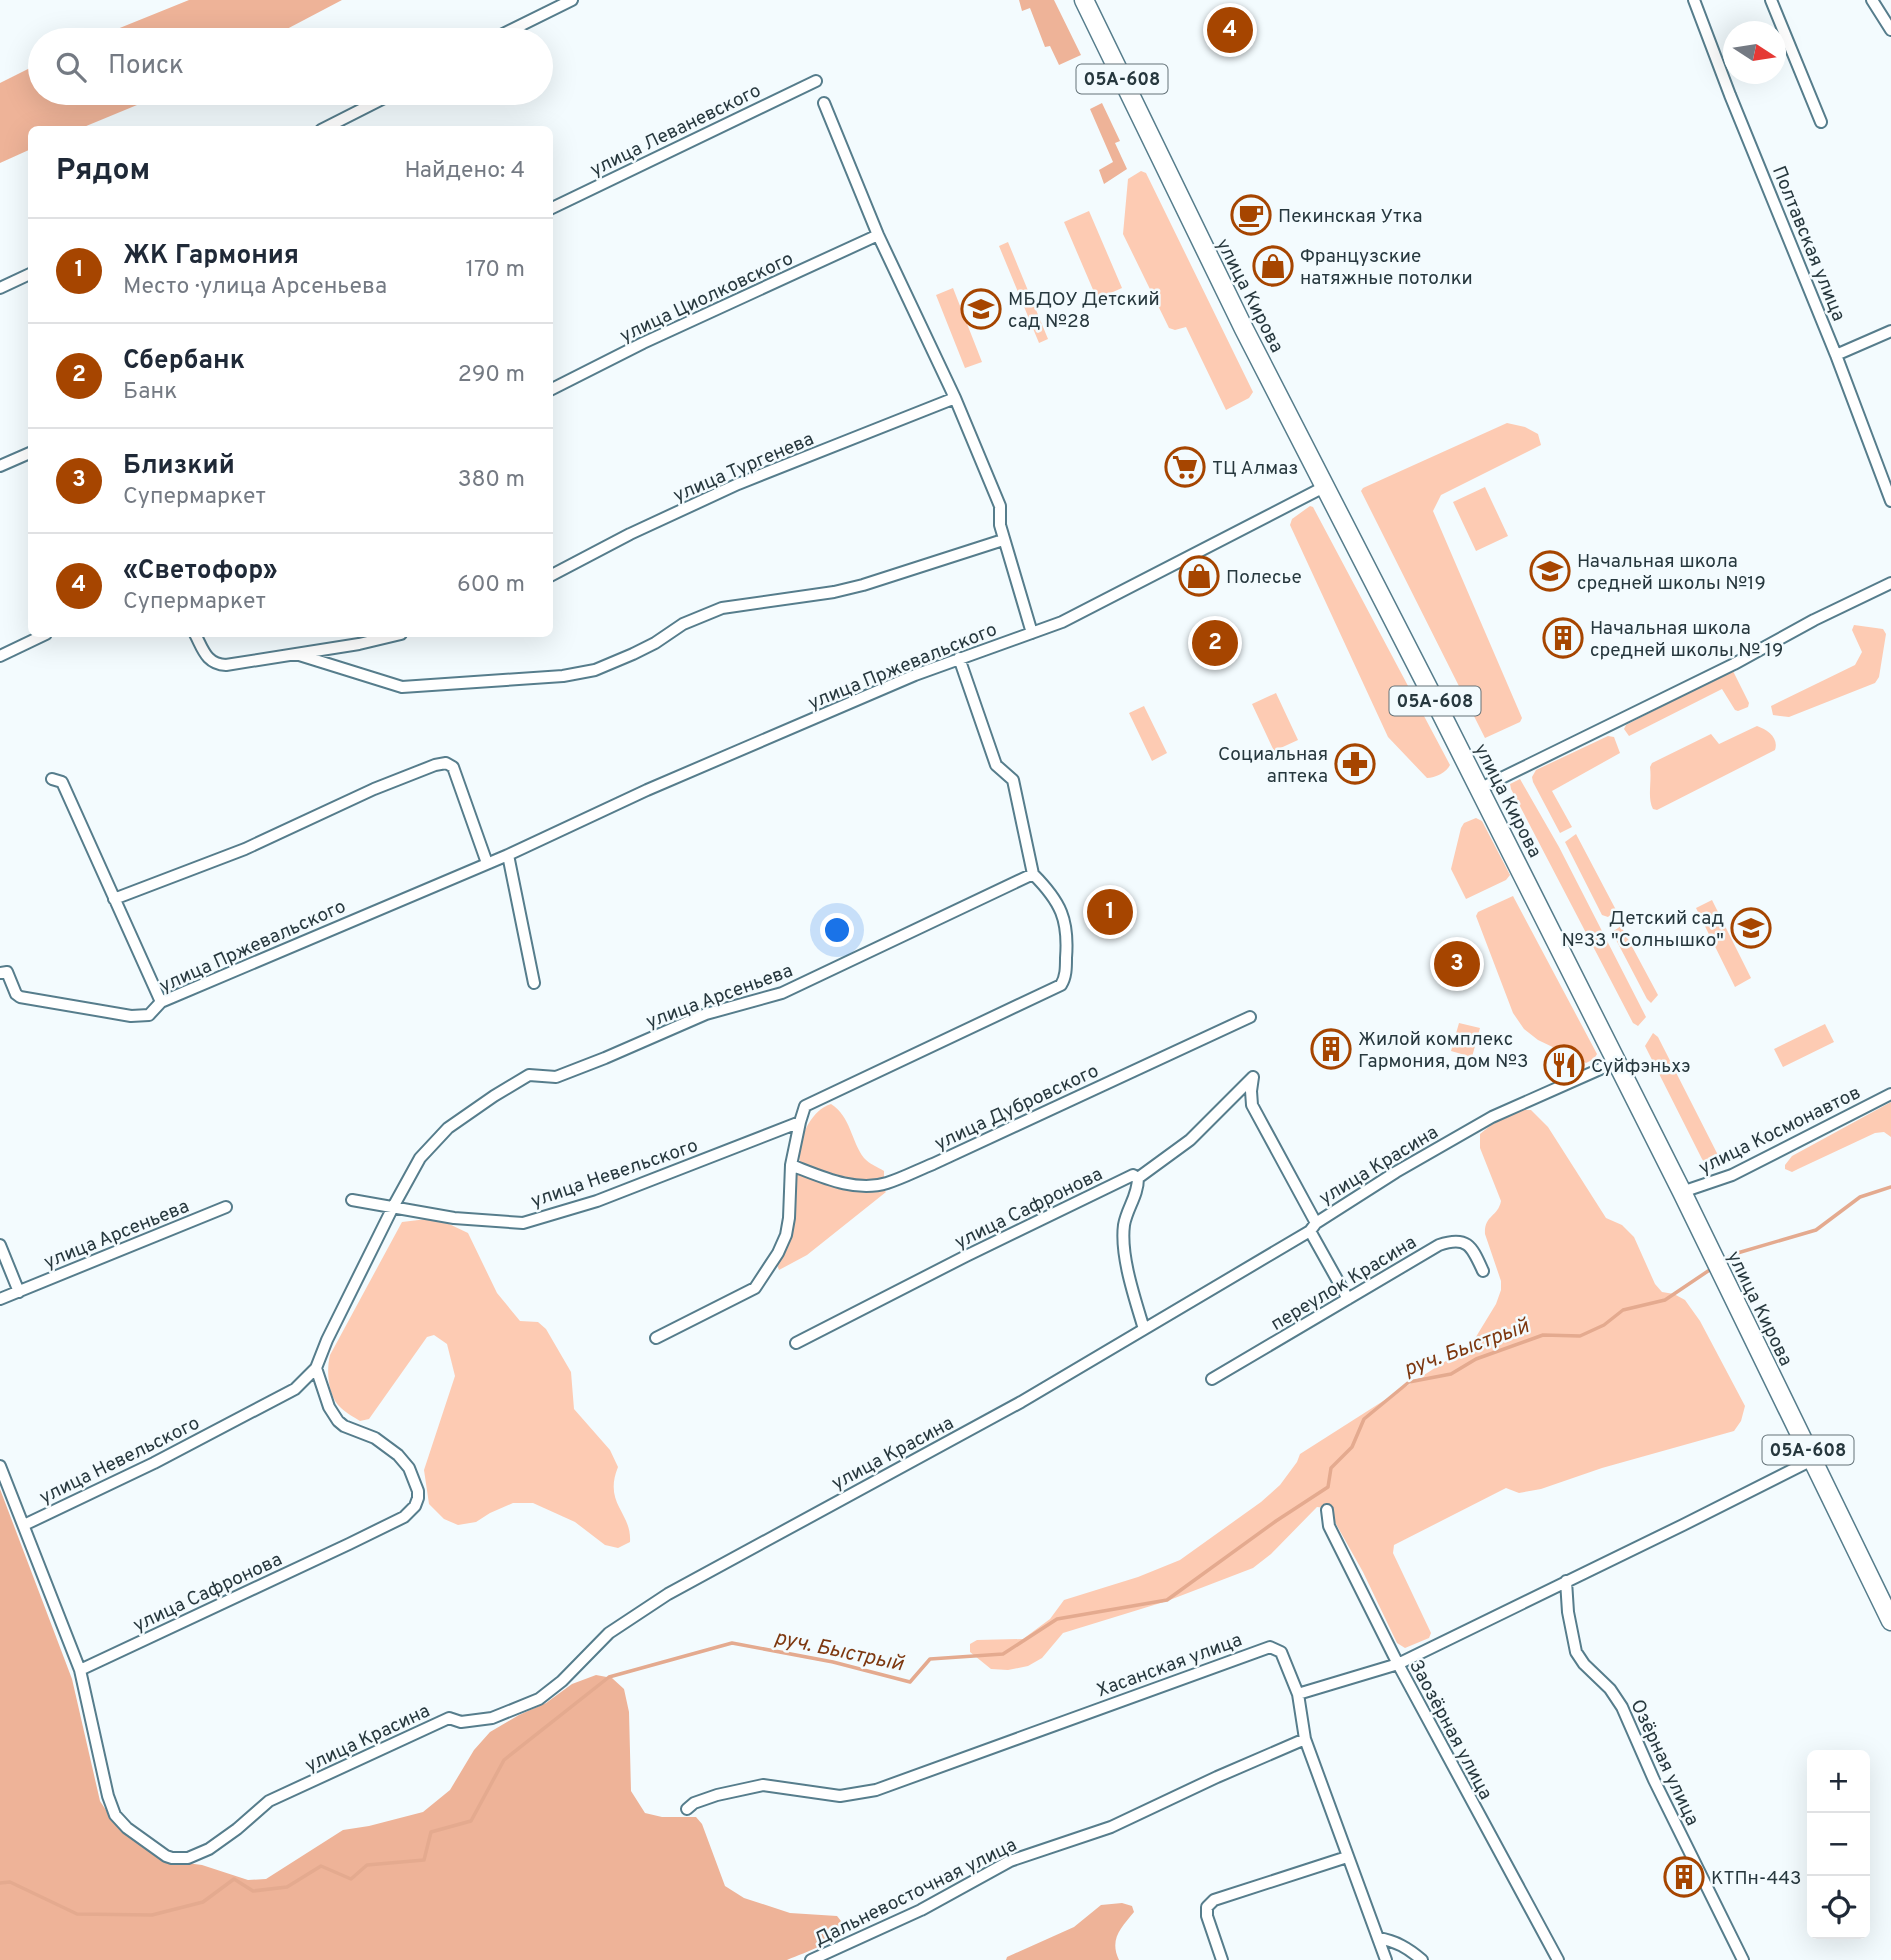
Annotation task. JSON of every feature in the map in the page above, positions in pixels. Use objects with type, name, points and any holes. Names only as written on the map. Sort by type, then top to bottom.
[{"type":"main road","name":"улица Кирова","points":[[1084,0],[1156,151],[1324,487],[1682,1192],[1891,1621]]},
{"type":"street","points":[[515,28],[572,0]]},
{"type":"street","name":"Полтавская улица","points":[[1694,0],[1836,355],[1891,501]]},
{"type":"street","points":[[1771,0],[1821,122]]},
{"type":"street","points":[[1872,0],[1891,30]]},
{"type":"street","name":"улица Леваневского","points":[[553,208],[816,81]]},
{"type":"street","points":[[824,103],[878,235],[955,398],[1000,506],[1003,540],[1032,633]]},
{"type":"street","points":[[329,126],[370,105]]},
{"type":"street","name":"улица Циолковского","points":[[553,388],[643,343],[878,235]]},
{"type":"street","points":[[0,288],[28,275]]},
{"type":"street","points":[[1836,355],[1891,331]]},
{"type":"street","name":"улица Тургенева","points":[[553,575],[738,484],[955,398]]},
{"type":"street","points":[[0,466],[28,454]]},
{"type":"street","name":"улица Пржевальского","points":[[0,973],[7,972],[16,994],[26,998],[141,1017],[149,1015],[161,1002],[509,855],[647,790],[959,658],[1032,633],[1092,608],[1324,487]]},
{"type":"street","points":[[296,654],[402,687],[563,676],[595,670],[633,654],[683,624],[722,608],[863,586],[1003,540]]},
{"type":"street","points":[[1479,789],[1734,664],[1814,620],[1891,583]]},
{"type":"street","points":[[0,656],[40,637]]},
{"type":"street","points":[[196,637],[207,659],[218,665],[359,644],[388,637]]},
{"type":"street","points":[[959,658],[996,765],[1013,780],[1033,874]]},
{"type":"street","points":[[114,899],[246,849],[374,789],[446,763],[453,767],[487,863]]},
{"type":"street","points":[[52,779],[62,782],[161,1002]]},
{"type":"street","points":[[509,855],[534,983]]},
{"type":"street","name":"улица Невельского","points":[[24,1525],[154,1463],[295,1389],[316,1368],[327,1340],[393,1208],[467,1219],[523,1223],[597,1201],[800,1122],[805,1106],[1061,985],[1066,972],[1065,922],[1054,898],[1033,874]]},
{"type":"street","name":"улица Арсеньева","points":[[393,1208],[420,1157],[448,1128],[529,1075],[556,1077],[706,1014],[782,993],[1033,874]]},
{"type":"street","name":"улица Дубровского","points":[[791,1165],[827,1179],[864,1186],[886,1184],[1250,1017]]},
{"type":"street","name":"улица Красина","points":[[80,1670],[108,1796],[115,1815],[127,1828],[166,1856],[188,1858],[209,1849],[269,1801],[449,1718],[461,1723],[492,1718],[539,1699],[562,1681],[609,1633],[668,1594],[1021,1402],[1313,1227],[1396,1172],[1492,1117],[1616,1062]]},
{"type":"street","name":"улица Сафронова","points":[[796,1343],[977,1250],[1133,1175],[1138,1178],[1190,1140],[1253,1077],[1252,1105],[1313,1227]]},
{"type":"street","name":"улица Космонавтов","points":[[1682,1192],[1732,1175],[1891,1094]]},
{"type":"street","points":[[656,1338],[755,1288],[778,1253],[786,1235],[791,1165],[800,1122]]},
{"type":"street","points":[[1138,1178],[1136,1195],[1125,1222],[1124,1238],[1133,1294],[1144,1329]]},
{"type":"street","points":[[352,1200],[393,1208]]},
{"type":"street","name":"улица Арсеньева","points":[[0,1299],[226,1207]]},
{"type":"street","points":[[1313,1227],[1348,1298]]},
{"type":"street","name":"переулок Красина","points":[[1212,1379],[1438,1245],[1462,1241],[1472,1247],[1483,1271]]},
{"type":"street","points":[[0,1245],[19,1292]]},
{"type":"street","name":"улица Сафронова","points":[[80,1670],[349,1544],[404,1517],[415,1506],[418,1491],[409,1468],[398,1455],[375,1438],[338,1421],[329,1407],[316,1368]]},
{"type":"street","points":[[1298,1694],[1398,1664],[1812,1460]]},
{"type":"street","points":[[0,1466],[80,1670]]},
{"type":"street","name":"Заозёрная улица","points":[[1327,1510],[1329,1527],[1398,1664],[1558,1960]]},
{"type":"street","name":"Озёрная улица","points":[[1566,1581],[1568,1612],[1576,1652],[1584,1664],[1610,1689],[1622,1707],[1660,1793],[1743,1960]]},
{"type":"street","name":"Хасанская улица","points":[[687,1809],[694,1803],[717,1795],[763,1785],[840,1796],[876,1790],[1270,1647],[1281,1652],[1298,1694],[1305,1739],[1386,1960]]},
{"type":"street","name":"Дальневосточная улица","points":[[811,1960],[921,1910],[1010,1861],[1111,1827],[1305,1739]]},
{"type":"street","points":[[1222,1960],[1207,1916],[1207,1907],[1214,1900],[1347,1857]]},
{"type":"street","points":[[1378,1938],[1395,1941],[1422,1960]]},
{"type":"shaded area","points":[[189,0],[342,0],[289,28],[120,28]]},
{"type":"shaded area","points":[[1019,0],[1054,0],[1081,55],[1059,65],[1050,46],[1045,47],[1030,8],[1022,11]]},
{"type":"shaded area","points":[[28,69],[28,105],[137,105],[86,126],[28,126],[28,150],[0,163],[0,83]]},
{"type":"shaded area","points":[[1102,103],[1120,141],[1115,143],[1127,169],[1104,184],[1099,170],[1113,162],[1090,109]]},
{"type":"shaded area","points":[[1141,171],[1146,173],[1253,392],[1249,398],[1226,410],[1186,327],[1175,330],[1169,328],[1123,234],[1128,179]]},
{"type":"shaded area","points":[[1089,211],[1122,288],[1097,299],[1064,222]]},
{"type":"shaded area","points":[[1008,242],[1048,339],[1039,343],[999,246]]},
{"type":"shaded area","points":[[953,288],[982,362],[965,368],[936,295]]},
{"type":"shaded area","points":[[1507,423],[1525,427],[1538,434],[1541,445],[1441,495],[1433,511],[1522,718],[1520,722],[1485,738],[1361,491]]},
{"type":"shaded area","points":[[1485,487],[1508,536],[1476,551],[1453,502]]},
{"type":"shaded area","points":[[1310,506],[1313,507],[1450,765],[1434,777],[1427,778],[1388,737],[1290,525],[1292,519]]},
{"type":"shaded area","points":[[1854,625],[1883,629],[1886,634],[1879,677],[1875,683],[1789,717],[1773,715],[1771,706],[1855,665],[1862,652],[1852,630]]},
{"type":"shaded area","points":[[1733,671],[1749,703],[1748,707],[1735,710],[1722,689],[1629,736],[1624,729],[1626,725]]},
{"type":"shaded area","points":[[1276,693],[1298,740],[1274,751],[1252,704]]},
{"type":"shaded area","points":[[1144,706],[1167,753],[1152,761],[1129,713]]},
{"type":"shaded area","points":[[1757,726],[1772,735],[1775,750],[1657,810],[1653,809],[1650,795],[1652,763],[1711,734],[1719,744]]},
{"type":"shaded area","points":[[1608,736],[1614,737],[1620,753],[1552,791],[1572,827],[1560,833],[1532,777],[1536,770]]},
{"type":"shaded area","points":[[1520,779],[1559,847],[1646,1017],[1638,1026],[1633,1023],[1511,789],[1510,784]]},
{"type":"shaded area","points":[[1476,818],[1482,821],[1510,875],[1506,880],[1466,899],[1451,869],[1461,828],[1464,823]]},
{"type":"shaded area","points":[[1576,834],[1616,910],[1608,917],[1602,915],[1565,842]]},
{"type":"shaded area","points":[[1513,896],[1597,1054],[1586,1063],[1538,1040],[1524,1029],[1513,1013],[1476,916],[1478,912]]},
{"type":"shaded area","points":[[1712,900],[1751,978],[1735,987],[1696,908]]},
{"type":"shaded area","points":[[1621,926],[1658,995],[1651,1003],[1612,932]]},
{"type":"shaded area","points":[[1459,1023],[1480,1028],[1472,1057],[1451,1051]]},
{"type":"shaded area","points":[[1825,1024],[1834,1042],[1783,1067],[1774,1049]]},
{"type":"shaded area","points":[[1653,1033],[1658,1037],[1722,1163],[1720,1167],[1708,1167],[1702,1159],[1645,1046]]},
{"type":"shaded area","points":[[1891,1102],[1891,1137],[1884,1132],[1875,1133],[1792,1172],[1785,1169],[1792,1156]]},
{"type":"shaded area","points":[[831,1104],[847,1122],[864,1158],[884,1171],[884,1177],[864,1182],[852,1181],[800,1163],[800,1146],[806,1128],[823,1107]]},
{"type":"shaded area","points":[[1523,1110],[1531,1110],[1548,1127],[1606,1218],[1622,1225],[1634,1237],[1655,1284],[1662,1292],[1685,1300],[1700,1321],[1745,1406],[1741,1421],[1734,1431],[1602,1468],[1541,1489],[1519,1493],[1506,1488],[1394,1545],[1393,1553],[1431,1633],[1429,1638],[1405,1648],[1397,1643],[1363,1572],[1327,1508],[1317,1507],[1271,1554],[1253,1568],[1167,1601],[1063,1633],[1042,1658],[1028,1666],[1008,1670],[991,1669],[970,1652],[970,1644],[977,1640],[1023,1639],[1050,1619],[1064,1600],[1138,1577],[1180,1560],[1261,1502],[1280,1485],[1300,1454],[1471,1345],[1496,1304],[1501,1290],[1501,1281],[1485,1228],[1501,1201],[1480,1148],[1480,1134],[1496,1121]]},
{"type":"shaded area","points":[[797,1173],[865,1190],[886,1192],[807,1255],[779,1270],[777,1265],[791,1239],[795,1220]]},
{"type":"shaded area","points":[[427,1219],[447,1223],[468,1233],[497,1293],[520,1321],[538,1322],[546,1329],[571,1372],[574,1409],[610,1450],[618,1467],[614,1490],[627,1523],[630,1542],[618,1548],[605,1545],[575,1522],[533,1503],[513,1503],[476,1522],[458,1525],[444,1519],[429,1504],[424,1470],[455,1376],[447,1344],[434,1335],[427,1337],[369,1419],[360,1421],[345,1412],[333,1397],[329,1383],[330,1355],[402,1222]]},
{"type":"shaded area","points":[[0,1489],[72,1679],[100,1801],[113,1821],[171,1861],[202,1865],[248,1880],[266,1879],[343,1830],[423,1812],[450,1790],[474,1750],[490,1732],[546,1703],[572,1684],[596,1675],[612,1678],[624,1689],[629,1712],[631,1791],[645,1813],[662,1817],[696,1817],[702,1824],[725,1886],[744,1898],[790,1913],[837,1916],[841,1921],[838,1929],[826,1942],[787,1960],[0,1960]]},
{"type":"shaded area","points":[[1122,1903],[1132,1906],[1134,1912],[1116,1940],[1119,1960],[1006,1960],[1007,1957],[1074,1927],[1101,1905]]},
{"type":"waterway","name":"руч. Быстрый","points":[[1724,1261],[1734,1254],[1816,1230],[1860,1197],[1891,1187]]},
{"type":"waterway","name":"руч. Быстрый","points":[[0,1883],[10,1882],[77,1914],[152,1915],[203,1902],[234,1879],[253,1891],[287,1887],[321,1866],[351,1879],[367,1865],[424,1860],[431,1832],[471,1821],[504,1760],[609,1677],[732,1643],[833,1662],[910,1682],[930,1659],[1003,1654],[1057,1619],[1167,1600],[1328,1487],[1331,1468],[1352,1447],[1364,1419],[1409,1382],[1451,1374],[1476,1359],[1543,1335],[1580,1336],[1604,1325],[1623,1310],[1665,1300],[1714,1267]]},
{"type":"place","name":"«Светофор»","points":[[1230,30]]},
{"type":"place","name":"Пекинская Утка","points":[[1251,215]]},
{"type":"place","name":"Французские натяжные потолки","points":[[1273,266]]},
{"type":"place","name":"МБДОУ Детский сад №28","points":[[981,309]]},
{"type":"place","name":"ТЦ Алмаз","points":[[1185,467]]},
{"type":"place","name":"Начальная школа средней школы №19","points":[[1550,571]]},
{"type":"place","name":"Полесье","points":[[1199,576]]},
{"type":"place","name":"Начальная школа средней школы № 19","points":[[1563,638]]},
{"type":"place","name":"Сбербанк","points":[[1215,643]]},
{"type":"place","name":"Социальная аптека","points":[[1355,764]]},
{"type":"place","name":"ЖК Гармония","points":[[1110,912]]},
{"type":"place","name":"Детский сад №33 \"Солнышко\"","points":[[1751,928]]},
{"type":"place","name":"Близкий","points":[[1457,964]]},
{"type":"place","name":"Жилой комплекс Гармония, дом №3","points":[[1331,1049]]},
{"type":"place","name":"Суйфэньхэ","points":[[1564,1065]]},
{"type":"place","name":"КТПн-443","points":[[1684,1877]]}]
